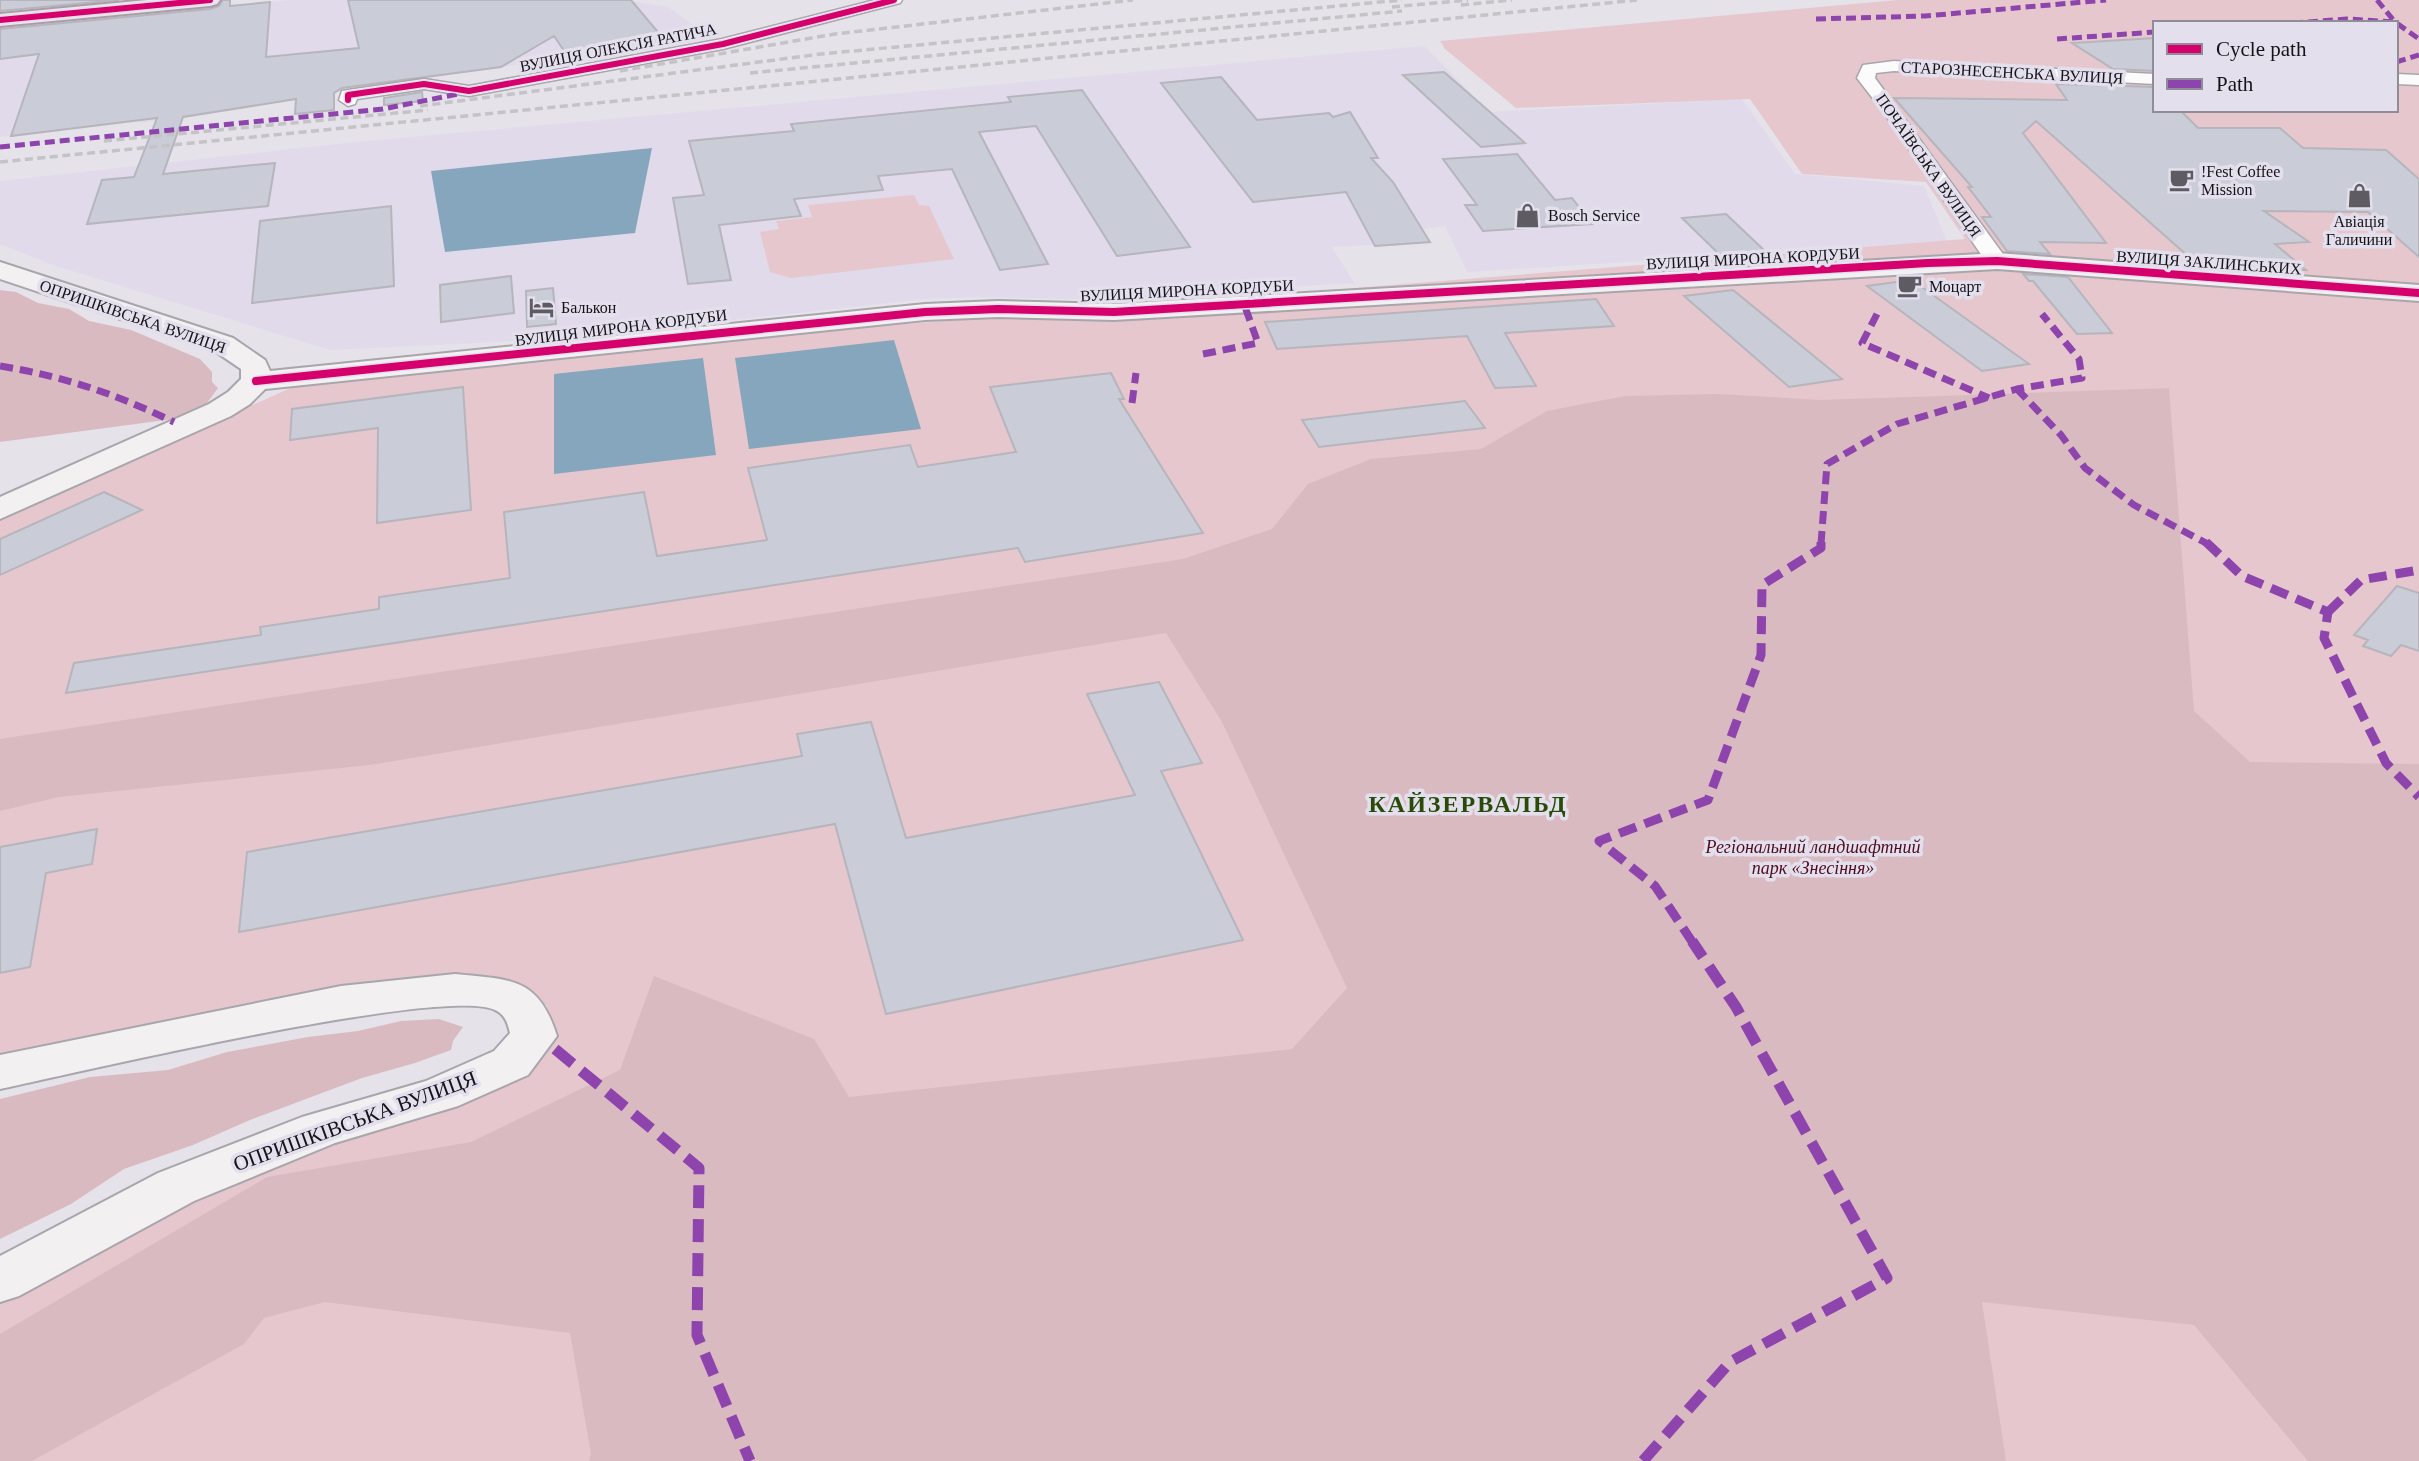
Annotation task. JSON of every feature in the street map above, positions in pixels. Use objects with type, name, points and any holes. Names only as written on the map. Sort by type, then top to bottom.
[{"type":"main road","points":[[0,20],[210,0]]},
{"type":"main road","points":[[0,15],[103,10]]},
{"type":"street","name":"ВУЛИЦЯ ОЛЕКСІЯ РАТИЧА","points":[[348,100],[348,95],[424,84],[469,91],[665,56],[761,35],[894,0]]},
{"type":"street","name":"СТАРОЗНЕСЕНСЬКА ВУЛИЦЯ","points":[[1870,69],[1894,66],[2153,79]]},
{"type":"street","name":"ПОЧАЇВСЬКА ВУЛИЦЯ","points":[[1870,69],[1867,78],[1997,261]]},
{"type":"street","points":[[2398,79],[2419,80]]},
{"type":"street","name":"ВУЛИЦЯ ЗАКЛИНСЬКИХ","points":[[1997,261],[2419,293]]},
{"type":"street","name":"ВУЛИЦЯ МИРОНА КОРДУБИ","points":[[256,381],[925,312],[998,309],[1114,312],[1997,261]]},
{"type":"street","name":"ОПРИШКІВСЬКА ВУЛИЦЯ","points":[[0,270],[223,344],[255,366],[256,381]]},
{"type":"street","points":[[0,509],[220,410],[239,398],[256,381]]},
{"type":"street","name":"ОПРИШКІВСЬКА ВУЛИЦЯ","points":[[0,1072],[341,1002],[455,989],[498,994],[513,999],[527,1013],[534,1036],[511,1063],[442,1094],[319,1130],[176,1187],[0,1281]]},
{"type":"shaded area","points":[[292,0],[625,0],[668,7],[711,38],[494,68],[141,123],[140,120],[0,137],[0,27]]},
{"type":"shaded area","points":[[1424,46],[1490,112],[1742,99],[1795,174],[1924,186],[1947,242],[1467,272],[1445,226],[1422,229],[1430,242],[1332,247],[1354,283],[1076,299],[925,299],[557,339],[330,350],[53,265],[0,244],[0,181],[356,142]]},
{"type":"green space","name":"Регіональний ландшафтний парк «Знесіння»","points":[[1898,0],[2419,0],[2419,1461],[0,1461],[0,1299],[223,1180],[491,1093],[537,1056],[549,1033],[547,1006],[520,988],[0,1062],[0,519],[306,381],[656,344],[1965,239],[1926,182],[1802,174],[1750,99],[1516,108],[1445,49],[1440,41]]},
{"type":"green space","points":[[914,195],[919,205],[929,206],[954,259],[791,278],[770,272],[760,232],[779,229],[776,221],[812,217],[808,205]]},
{"type":"green space","points":[[0,290],[16,292],[38,303],[69,309],[89,321],[131,330],[200,359],[212,372],[212,382],[218,388],[207,403],[181,418],[0,442]]},
{"type":"green space","points":[[2169,388],[2194,711],[2250,762],[2419,764],[2419,1461],[2308,1461],[2194,1325],[1982,1302],[2006,1461],[589,1461],[591,1454],[570,1333],[325,1302],[264,1318],[244,1344],[32,1461],[0,1461],[0,1334],[267,1177],[471,1142],[620,1070],[654,976],[814,1039],[849,1097],[1292,1049],[1347,988],[1222,722],[1166,633],[370,765],[59,797],[0,811],[0,739],[1183,559],[1272,529],[1308,484],[1371,459],[1481,449],[1547,411],[1625,396],[1719,394],[1820,400]]},
{"type":"green space","points":[[439,1019],[463,1027],[453,1041],[451,1050],[362,1078],[250,1120],[193,1145],[124,1169],[71,1204],[0,1239],[0,1099],[90,1077],[168,1070],[227,1052],[308,1037],[358,1031],[401,1021]]},
{"type":"water","points":[[652,148],[635,233],[445,252],[431,171]]},
{"type":"water","points":[[894,340],[921,429],[749,449],[735,358]]},
{"type":"water","points":[[703,358],[716,455],[554,474],[554,374]]},
{"type":"building","points":[[0,0],[119,0],[0,11]]},
{"type":"building","points":[[223,0],[230,0],[230,6],[270,2],[266,57],[359,48],[348,0],[631,0],[668,44],[569,58],[554,36],[501,67],[342,88],[334,93],[334,110],[295,114],[296,99],[183,117],[163,174],[275,163],[268,206],[87,224],[102,180],[134,177],[157,118],[11,136],[39,54],[0,59],[0,29],[210,9],[219,6]]},
{"type":"building","points":[[2153,38],[2153,71],[2113,69],[2072,43]]},
{"type":"building","points":[[1444,72],[1525,143],[1481,147],[1403,75]]},
{"type":"building","points":[[1221,77],[1257,120],[1329,113],[1333,117],[1350,112],[1378,158],[1371,158],[1393,182],[1430,242],[1375,246],[1346,192],[1253,202],[1161,83]]},
{"type":"building","points":[[2056,84],[2153,87],[2153,112],[2182,112],[2198,128],[2280,128],[2303,148],[2386,150],[2419,179],[2419,257],[2368,212],[2264,211],[2309,242],[2275,244],[2306,270],[2269,271],[2199,266],[2036,121],[2023,133],[2106,243],[2040,242],[2050,254],[2007,251],[1982,217],[1991,217],[1968,187],[1972,187],[1894,98],[2067,100]]},
{"type":"building","points":[[1082,90],[1190,247],[1117,256],[1036,126],[979,132],[1048,264],[1000,270],[952,169],[878,176],[883,190],[794,199],[801,216],[719,225],[731,280],[688,284],[673,198],[704,195],[689,141],[794,131],[791,124],[1011,102],[1008,97]]},
{"type":"building","points":[[422,92],[423,101],[384,105],[384,98]]},
{"type":"building","points":[[1517,154],[1555,200],[1572,198],[1592,224],[1483,231],[1465,205],[1477,205],[1443,159]]},
{"type":"building","points":[[391,206],[394,286],[252,303],[260,221]]},
{"type":"building","points":[[1726,214],[1767,253],[1722,257],[1682,218]]},
{"type":"building","points":[[2023,274],[2068,277],[2112,333],[2077,334],[2033,281],[2029,281]]},
{"type":"building","points":[[511,276],[514,313],[441,322],[440,285]]},
{"type":"building","points":[[1911,280],[2029,364],[1982,371],[1867,286]]},
{"type":"building","name":"Балькон","points":[[553,288],[556,324],[527,327],[526,291]]},
{"type":"building","points":[[1733,290],[1842,379],[1789,387],[1684,296]]},
{"type":"building","points":[[1596,299],[1614,326],[1505,333],[1536,386],[1495,388],[1467,336],[1277,349],[1265,322]]},
{"type":"building","points":[[1111,373],[1124,399],[1119,399],[1203,533],[1025,562],[1018,548],[66,693],[74,663],[261,635],[260,627],[379,609],[379,597],[510,578],[504,512],[644,492],[657,556],[767,540],[748,468],[910,445],[918,467],[1016,452],[990,387]]},
{"type":"building","points":[[463,387],[471,510],[377,523],[378,428],[290,440],[292,409]]},
{"type":"building","points":[[1465,401],[1485,428],[1319,447],[1302,420]]},
{"type":"building","points":[[104,492],[142,510],[0,575],[0,539]]},
{"type":"building","points":[[2397,586],[2419,593],[2419,651],[2401,645],[2391,656],[2363,646],[2368,640],[2354,635]]},
{"type":"building","points":[[1159,682],[1202,763],[1161,771],[1243,940],[886,1014],[835,824],[239,932],[247,852],[802,756],[797,734],[871,722],[906,838],[1135,795],[1087,694]]},
{"type":"building","points":[[97,829],[92,864],[46,873],[30,967],[0,973],[0,847]]},
{"type":"railway","points":[[620,71],[835,34],[1133,0]]},
{"type":"railway","points":[[420,106],[821,54],[1402,0]]},
{"type":"railway","points":[[1392,7],[1468,0]]},
{"type":"railway","points":[[1461,5],[1512,0]]},
{"type":"railway","points":[[0,162],[1637,0]]},
{"type":"railway","points":[[750,73],[1402,11]]},
{"type":"railway","points":[[104,141],[428,110]]},
{"type":"marked path","points":[[1816,19],[1925,16],[2106,0]]},
{"type":"marked path","points":[[2377,0],[2394,21]]},
{"type":"marked path","points":[[2320,21],[2379,21]]},
{"type":"marked path","points":[[2398,24],[2419,39]]},
{"type":"marked path","points":[[2057,39],[2153,32]]},
{"type":"marked path","points":[[2398,61],[2419,55]]},
{"type":"marked path","points":[[0,147],[383,109],[458,94]]},
{"type":"marked path","points":[[1203,354],[1258,343],[1244,304]]},
{"type":"marked path","points":[[1877,314],[1862,343],[1989,398]]},
{"type":"marked path","points":[[1643,1461],[1730,1362],[1887,1278],[1736,1007],[1655,886],[1599,841],[1708,800],[1761,655],[1762,585],[1821,548],[1827,464],[1897,424],[2017,389],[2082,378],[2079,359],[2042,314]]},
{"type":"marked path","points":[[0,366],[47,374],[117,395],[174,422]]},
{"type":"marked path","points":[[1132,403],[1136,373]]},
{"type":"marked path","points":[[2017,389],[2061,435],[2085,468],[2134,505],[2204,540],[2242,576],[2328,612],[2324,638],[2386,763],[2419,797]]},
{"type":"marked path","points":[[2328,612],[2361,580],[2419,570]]},
{"type":"marked path","points":[[555,1049],[699,1168],[697,1335],[750,1461]]},
{"type":"cycle path","points":[[0,20],[210,0]]},
{"type":"cycle path","points":[[348,100],[348,95],[424,84],[469,91],[723,44],[894,0]]},
{"type":"cycle path","points":[[256,381],[925,312],[998,309],[1114,312],[1928,263],[1997,261],[2419,293]]},
{"type":"place","name":"!Fest Coffee Mission","points":[[2181,180]]},
{"type":"place","name":"Авіація Галичини","points":[[2359,195]]},
{"type":"place","name":"Bosch Service","points":[[1528,215]]},
{"type":"place","name":"Моцарт","points":[[1909,286]]},
{"type":"place","name":"Балькон","points":[[541,307]]},
{"type":"district","name":"КАЙЗЕРВАЛЬД","points":[[1468,804]]}]
